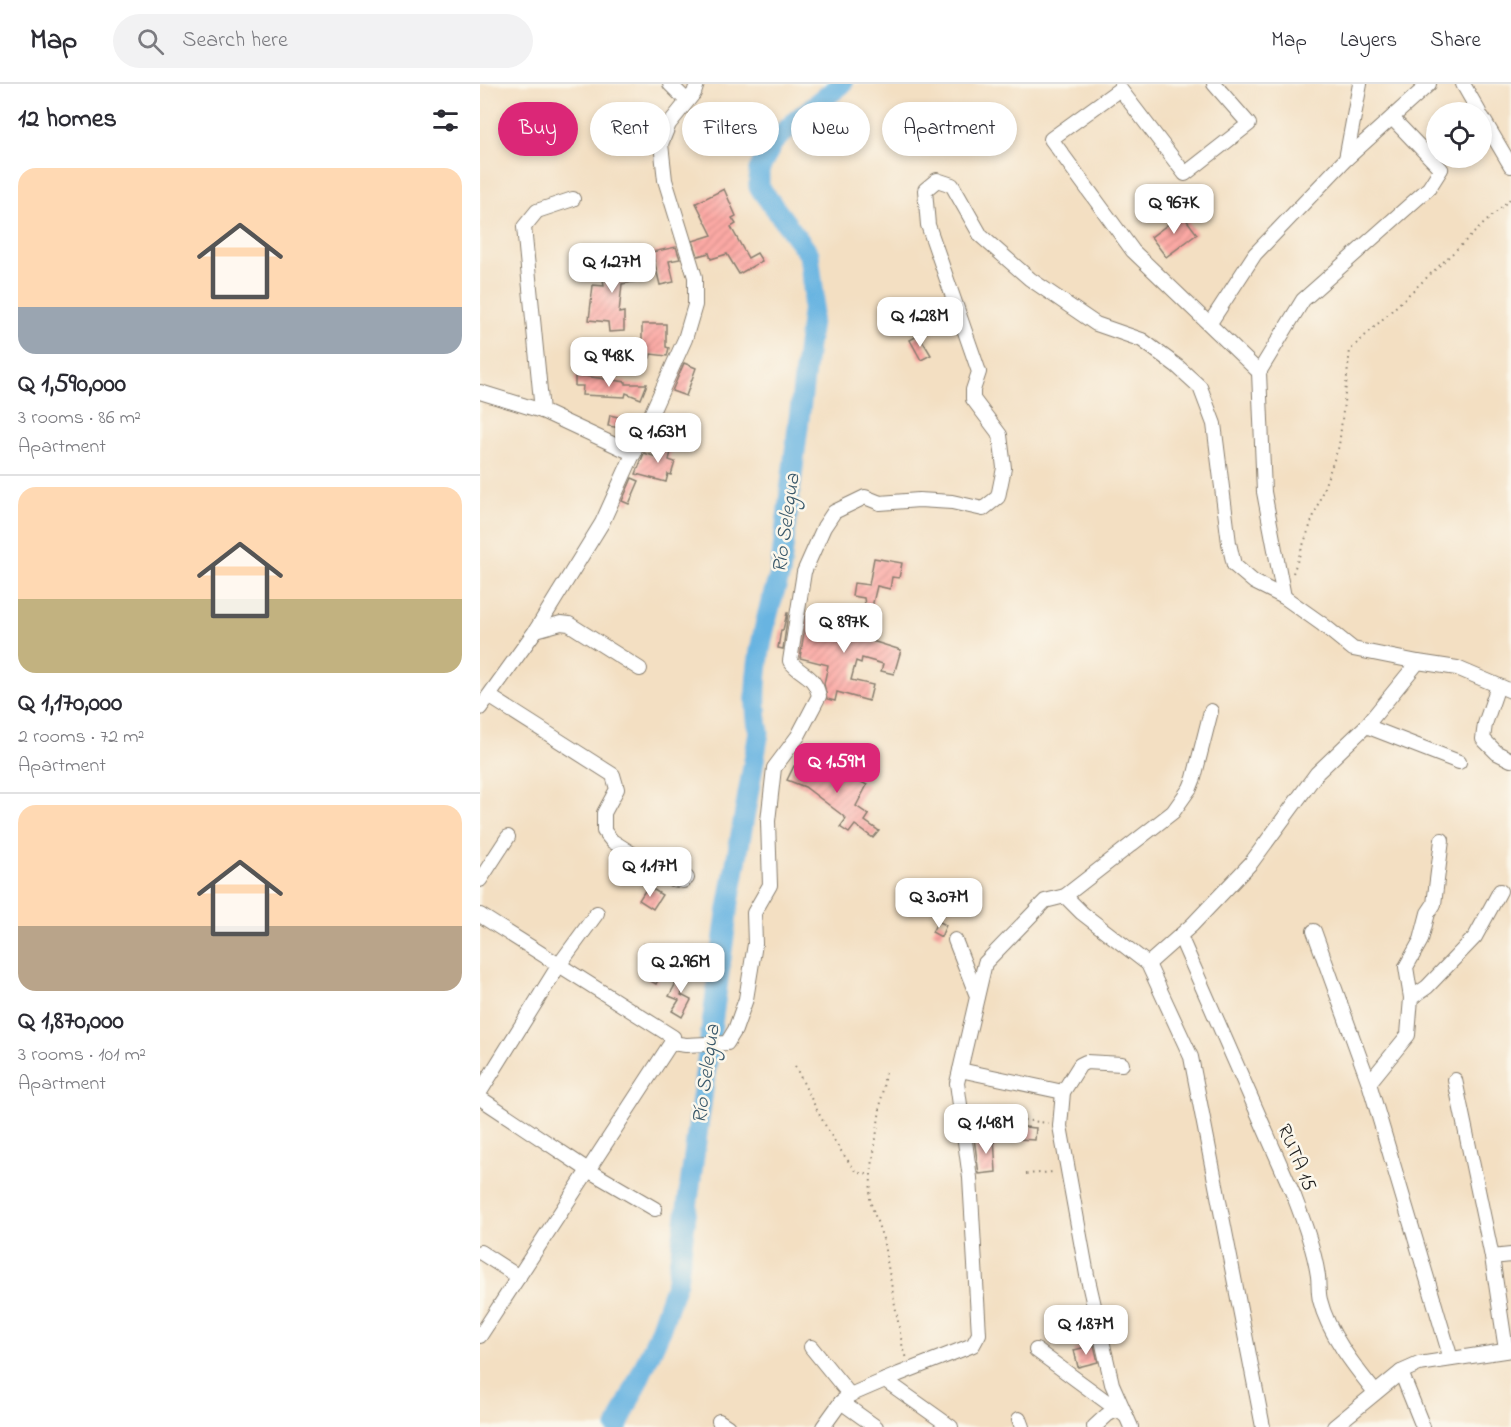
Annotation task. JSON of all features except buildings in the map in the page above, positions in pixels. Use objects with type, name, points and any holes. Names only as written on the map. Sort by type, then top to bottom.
[{"type":"street","points":[[670,84],[687,101]]},
{"type":"street","points":[[480,708],[536,630],[602,523],[685,339],[695,305],[696,277],[665,180],[661,144],[669,124],[694,93],[697,84]]},
{"type":"street","points":[[1214,84],[1249,124],[1185,174],[1120,89],[1051,140],[1133,251],[1259,372]]},
{"type":"street","points":[[1346,159],[1359,84]]},
{"type":"street","points":[[1210,323],[1255,254],[1346,159],[1429,84]]},
{"type":"street","points":[[1463,84],[1473,102]]},
{"type":"street","points":[[1284,597],[1264,492],[1259,372],[1303,300],[1429,188],[1441,169],[1392,118]]},
{"type":"street","points":[[1492,134],[1511,166]]},
{"type":"street","points":[[671,1042],[686,1045],[727,1043],[735,1030],[746,999],[755,944],[754,913],[770,885],[768,821],[774,768],[798,736],[819,696],[810,677],[790,661],[804,572],[824,527],[834,512],[865,497],[879,503],[919,500],[952,502],[983,509],[998,497],[1004,468],[1000,435],[973,399],[973,390],[979,372],[928,225],[926,190],[937,180],[952,185],[981,236],[1030,279],[1096,324],[1142,340],[1177,366],[1200,387],[1214,424],[1229,543],[1234,565],[1254,582],[1284,597],[1322,624],[1353,650],[1457,668],[1504,688],[1485,724],[1483,739],[1497,753],[1511,760]]},
{"type":"street","points":[[542,411],[524,227],[537,211],[573,199]]},
{"type":"street","points":[[480,392],[542,411],[634,454]]},
{"type":"street","points":[[536,630],[561,623],[569,624],[640,669]]},
{"type":"street","points":[[1148,964],[1180,936],[1251,863],[1317,773],[1366,726],[1418,662]]},
{"type":"street","points":[[489,696],[613,775],[617,789],[604,813],[604,831],[612,841],[672,879],[683,881],[687,878]]},
{"type":"street","points":[[823,1427],[846,1399],[885,1380],[973,1345],[979,1334],[970,1178],[957,1083],[985,963],[1045,901],[1065,896],[1173,812],[1190,788],[1194,778],[1211,711]]},
{"type":"street","points":[[1366,726],[1459,762]]},
{"type":"street","points":[[480,880],[508,837]]},
{"type":"street","points":[[1369,1083],[1408,1035],[1411,998],[1406,967],[1421,940],[1428,913],[1434,904],[1442,840]]},
{"type":"street","points":[[1411,998],[1427,987],[1475,937],[1500,891]]},
{"type":"street","points":[[1065,896],[1082,913],[1148,964],[1191,1057],[1263,1427]]},
{"type":"street","points":[[480,1092],[559,965],[597,913]]},
{"type":"street","points":[[480,915],[673,1036],[480,1336]]},
{"type":"street","points":[[1314,931],[1369,1083],[1450,1359]]},
{"type":"street","name":"RUTA 15","points":[[1180,936],[1294,1196],[1308,1234],[1318,1275],[1320,1300],[1343,1351],[1375,1392]]},
{"type":"street","points":[[955,940],[977,996]]},
{"type":"street","points":[[1122,1064],[1086,1062],[1077,1069],[1063,1092],[1060,1125],[1087,1275],[1112,1384],[1124,1418]]},
{"type":"street","points":[[960,1070],[1063,1092]]},
{"type":"street","points":[[1334,1427],[1401,1372],[1419,1364],[1508,1350],[1492,1257],[1455,1080]]},
{"type":"street","points":[[480,1098],[588,1170],[655,1209]]},
{"type":"street","points":[[480,1251],[519,1277]]},
{"type":"street","points":[[1492,1257],[1511,1255]]},
{"type":"street","points":[[811,1347],[846,1399],[876,1427]]},
{"type":"street","points":[[1036,1350],[1124,1418]]},
{"type":"street","points":[[1401,1372],[1423,1427]]},
{"type":"street","points":[[885,1380],[951,1427]]},
{"type":"street","points":[[1094,1427],[1107,1414],[1124,1418]]},
{"type":"path","points":[[1292,575],[1339,446],[1350,350],[1511,198]]},
{"type":"path","points":[[795,1066],[832,1137],[849,1162],[858,1173],[871,1174]]},
{"type":"path","points":[[885,1073],[871,1174],[870,1201],[883,1239],[903,1349],[912,1369]]},
{"type":"path","points":[[1000,1117],[1060,1125]]},
{"type":"path","points":[[1026,1174],[1067,1171]]},
{"type":"waterway","name":"Río Selegua","points":[[617,1427],[658,1336],[677,1281],[727,914],[759,732],[756,713],[757,673],[764,632],[780,574],[814,296],[809,254],[759,187],[759,170],[773,142],[842,84]]}]
